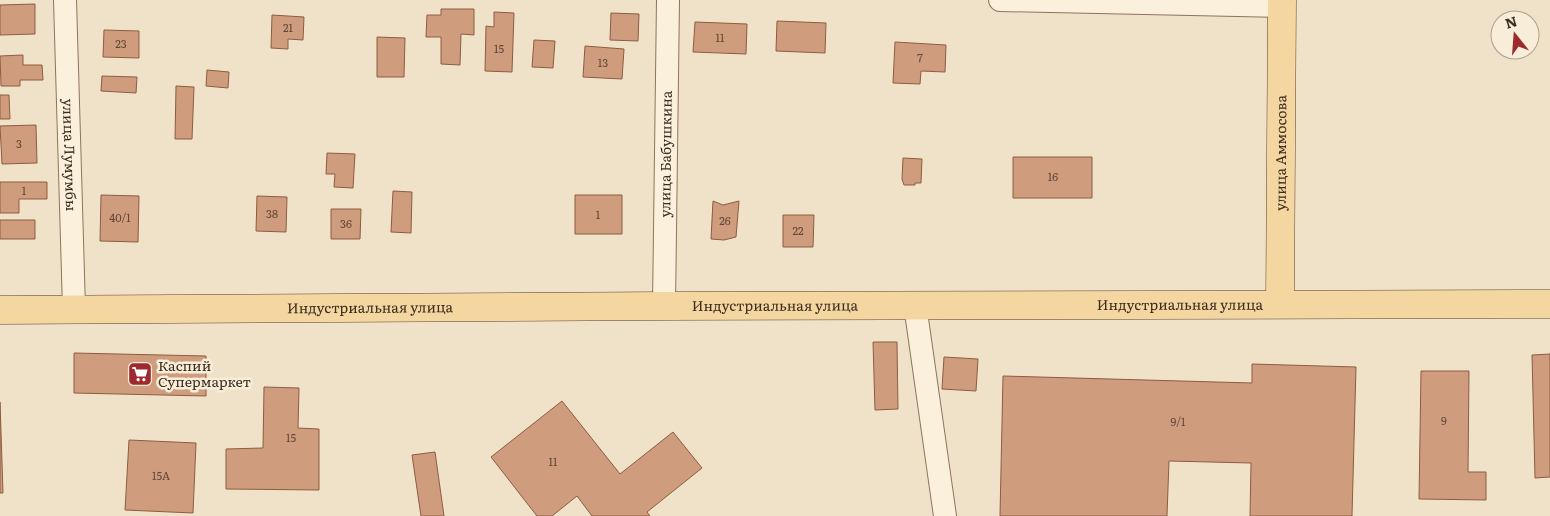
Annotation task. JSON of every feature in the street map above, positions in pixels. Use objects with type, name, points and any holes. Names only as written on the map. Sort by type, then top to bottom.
[{"type":"main road","name":"улица Аммосова","points":[[1280,304],[1282,3]]},
{"type":"main road","name":"Индустриальная улица","points":[[0,310],[1550,304]]},
{"type":"street","name":"улица Лумумбы","points":[[65,0],[74,309]]},
{"type":"street","name":"улица Бабушкина","points":[[664,306],[668,0]]},
{"type":"street","points":[[1000,0],[1282,3]]},
{"type":"street","points":[[915,305],[945,516]]},
{"type":"building","points":[[35,4],[35,34],[0,35],[0,5]]},
{"type":"building","points":[[441,9],[474,9],[474,35],[461,34],[460,65],[441,64],[441,37],[426,37],[427,15],[441,15]]},
{"type":"building","points":[[494,12],[514,13],[512,72],[485,71],[486,26],[494,27]]},
{"type":"building","points":[[611,13],[639,14],[638,41],[610,40]]},
{"type":"building","points":[[272,15],[304,17],[303,40],[288,39],[288,49],[271,48]]},
{"type":"building","points":[[777,21],[826,23],[825,53],[776,51]]},
{"type":"building","points":[[695,22],[747,24],[746,54],[693,52]]},
{"type":"building","points":[[104,30],[139,31],[139,58],[103,57]]},
{"type":"building","points":[[377,37],[405,38],[404,77],[377,77]]},
{"type":"building","points":[[534,40],[555,41],[553,68],[532,67]]},
{"type":"building","points":[[895,42],[946,45],[945,72],[921,71],[920,84],[893,83]]},
{"type":"building","points":[[585,46],[624,49],[622,79],[583,77]]},
{"type":"building","points":[[23,55],[23,65],[42,65],[43,80],[20,80],[20,86],[1,86],[0,56]]},
{"type":"building","points":[[207,70],[229,72],[228,88],[206,86]]},
{"type":"building","points":[[102,76],[137,77],[136,93],[101,91]]},
{"type":"building","points":[[176,86],[194,87],[192,139],[175,139]]},
{"type":"building","points":[[0,95],[9,95],[10,119],[0,119]]},
{"type":"building","points":[[36,125],[37,163],[2,164],[0,126]]},
{"type":"building","points":[[327,153],[355,154],[353,188],[334,187],[335,174],[326,174]]},
{"type":"building","points":[[1013,157],[1092,157],[1092,198],[1013,198]]},
{"type":"building","points":[[903,158],[922,159],[921,183],[904,185],[902,179]]},
{"type":"building","points":[[0,182],[47,182],[47,199],[19,199],[19,213],[0,213]]},
{"type":"building","points":[[393,191],[412,192],[411,233],[391,232]]},
{"type":"building","points":[[101,195],[139,196],[138,242],[100,241]]},
{"type":"building","points":[[575,195],[622,195],[622,234],[575,234]]},
{"type":"building","points":[[257,196],[287,197],[286,232],[256,231]]},
{"type":"building","points":[[713,201],[723,205],[739,201],[736,237],[724,240],[711,239]]},
{"type":"building","points":[[331,209],[361,209],[360,239],[331,239]]},
{"type":"building","points":[[783,215],[814,215],[813,247],[783,247]]},
{"type":"building","points":[[0,220],[35,220],[35,239],[0,239]]},
{"type":"building","points":[[873,342],[897,342],[898,409],[875,410]]},
{"type":"building","name":"Каспий Супермаркет","points":[[74,353],[206,356],[206,396],[74,393]]},
{"type":"building","points":[[1550,354],[1550,477],[1535,478],[1532,355]]},
{"type":"building","points":[[944,357],[978,359],[976,391],[942,389]]},
{"type":"building","points":[[1252,364],[1356,367],[1352,516],[1250,516],[1251,463],[1169,461],[1167,516],[1000,516],[1003,376],[1252,383]]},
{"type":"building","points":[[1421,371],[1469,371],[1468,472],[1486,472],[1486,500],[1419,499]]},
{"type":"building","points":[[264,387],[299,388],[298,428],[319,429],[319,490],[226,489],[226,449],[263,448]]},
{"type":"building","points":[[562,401],[620,474],[673,432],[702,468],[647,512],[650,516],[592,516],[577,496],[552,516],[537,516],[491,457]]},
{"type":"building","points":[[0,402],[3,493],[0,493]]},
{"type":"building","points":[[129,440],[196,443],[193,513],[125,510]]},
{"type":"building","points":[[435,452],[444,516],[421,516],[412,455]]},
{"type":"place","name":"Каспий Супермаркет","points":[[140,374]]}]
